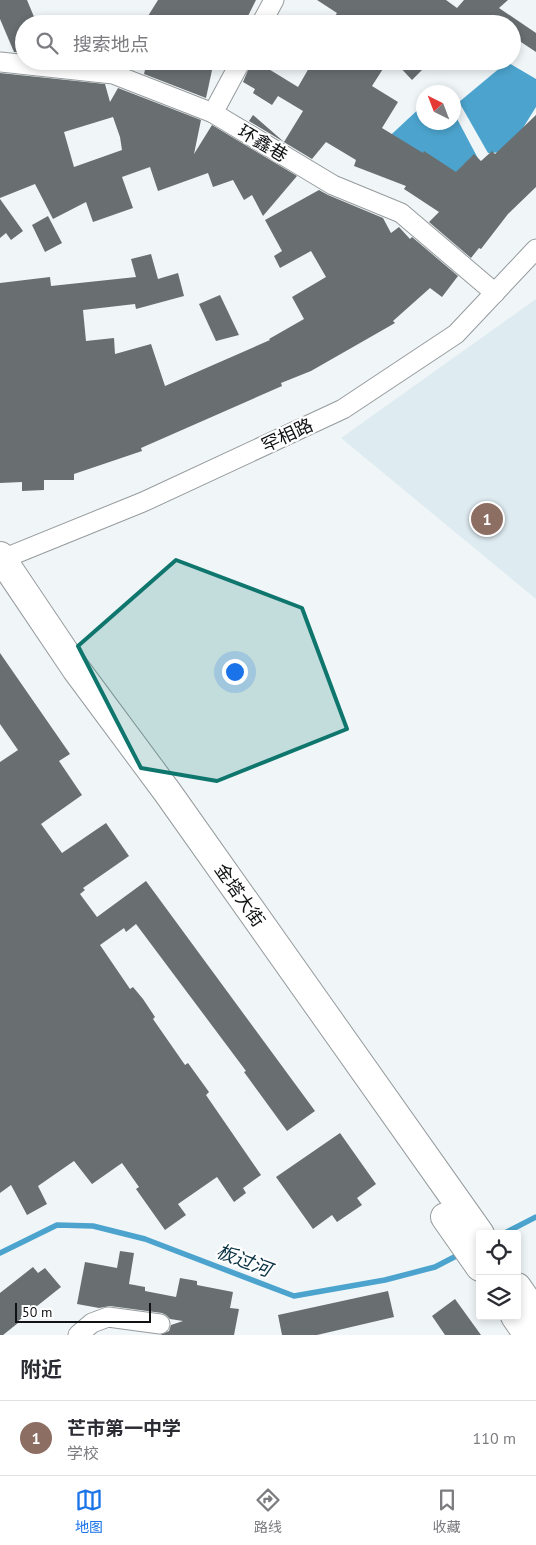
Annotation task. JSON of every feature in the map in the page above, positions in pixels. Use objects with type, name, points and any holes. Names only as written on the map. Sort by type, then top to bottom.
[{"type":"main road","name":"金塔大街","points":[[1,558],[76,670],[168,793],[450,1209],[476,1259]]},
{"type":"main road","name":"金塔大街","points":[[0,590],[60,681],[450,1209],[476,1231]]},
{"type":"main road","points":[[521,1293],[536,1314]]},
{"type":"main road","points":[[518,1320],[528,1335]]},
{"type":"street","points":[[266,15],[274,0]]},
{"type":"street","name":"环鑫巷","points":[[0,62],[15,64]]},
{"type":"street","name":"环鑫巷","points":[[75,70],[113,74],[213,113],[333,185],[401,213],[495,293]]},
{"type":"street","points":[[213,113],[236,70]]},
{"type":"street","name":"罕相路","points":[[1,558],[143,502],[343,409],[456,334],[536,249]]},
{"type":"street","points":[[78,1335],[92,1323],[108,1317],[160,1324]]},
{"type":"highlighted area","points":[[176,560],[302,608],[347,729],[217,781],[141,768],[78,646]]},
{"type":"shaded area","points":[[536,299],[536,599],[341,438]]},
{"type":"water","points":[[497,70],[521,70],[536,79],[536,107],[508,152],[488,153],[461,106],[461,100]]},
{"type":"water","points":[[416,112],[416,130],[461,130],[461,126],[482,166],[457,181],[380,145]]},
{"type":"building","points":[[0,0],[27,0],[33,15],[15,15],[15,52],[14,52],[0,19]]},
{"type":"building","points":[[158,0],[256,0],[248,15],[149,15]]},
{"type":"building","points":[[317,0],[446,0],[457,8],[464,0],[508,0],[499,8],[509,15],[336,15],[337,13]]},
{"type":"building","points":[[521,23],[536,33],[536,52],[521,42]]},
{"type":"building","points":[[145,70],[212,70],[206,98],[144,74]]},
{"type":"building","points":[[248,70],[270,70],[298,87],[308,70],[382,70],[372,86],[398,102],[382,128],[423,153],[424,151],[456,172],[474,154],[481,161],[492,151],[495,154],[536,115],[536,187],[508,214],[481,249],[479,248],[471,258],[429,222],[439,212],[404,189],[406,186],[354,166],[356,160],[326,142],[312,159],[249,121],[253,115],[284,142],[303,111],[278,96],[272,105],[253,93],[255,89],[243,82]]},
{"type":"building","points":[[403,70],[422,70],[412,80]]},
{"type":"building","points":[[0,73],[105,84],[110,102],[118,88],[201,120],[194,154],[212,125],[297,176],[263,216],[252,195],[244,200],[233,180],[213,187],[208,173],[158,191],[150,167],[122,177],[133,208],[93,222],[86,202],[53,219],[35,184],[0,198]],"holes":[[[113,117],[122,150],[74,167],[64,132]]]},
{"type":"building","points":[[319,190],[383,218],[391,233],[399,227],[410,239],[412,237],[458,276],[442,297],[430,288],[393,321],[395,323],[311,371],[281,383],[282,386],[141,448],[142,451],[74,474],[74,480],[44,480],[44,490],[22,491],[22,482],[0,483],[0,283],[50,277],[51,286],[136,277],[131,259],[151,254],[158,279],[178,273],[184,296],[136,309],[135,304],[83,310],[86,341],[114,338],[115,354],[151,344],[165,386],[270,340],[304,319],[292,297],[326,277],[311,251],[280,268],[274,256],[282,251],[265,220]]},
{"type":"building","points":[[0,199],[23,231],[11,240],[6,233],[0,238]]},
{"type":"building","points":[[48,216],[62,243],[45,252],[32,225]]},
{"type":"building","points":[[220,295],[239,335],[216,341],[199,304]]},
{"type":"building","points":[[0,653],[70,754],[59,761],[82,795],[41,824],[62,853],[106,823],[129,856],[83,888],[85,890],[80,894],[97,917],[146,881],[315,1111],[287,1131],[244,1072],[246,1071],[136,924],[126,932],[124,928],[100,945],[130,989],[133,987],[143,999],[155,1017],[153,1019],[185,1065],[188,1063],[209,1092],[206,1095],[261,1175],[243,1188],[246,1193],[234,1202],[217,1177],[178,1204],[186,1215],[165,1230],[136,1189],[139,1187],[122,1163],[92,1184],[74,1161],[38,1186],[47,1204],[27,1215],[11,1185],[0,1193],[0,762],[18,750],[0,724]]},
{"type":"building","points":[[340,1133],[376,1184],[357,1198],[362,1205],[337,1222],[332,1215],[313,1229],[276,1177]]},
{"type":"building","points":[[120,1251],[134,1253],[129,1284],[145,1287],[145,1291],[176,1297],[180,1278],[197,1281],[197,1285],[233,1292],[230,1308],[239,1309],[234,1335],[160,1335],[169,1331],[171,1325],[183,1321],[170,1319],[162,1313],[110,1306],[99,1308],[77,1304],[85,1262],[117,1268]]},
{"type":"building","points":[[33,1267],[38,1273],[45,1268],[61,1287],[3,1335],[0,1335],[0,1293]]},
{"type":"building","points":[[388,1291],[394,1317],[317,1335],[282,1335],[278,1315]]},
{"type":"building","points":[[455,1299],[481,1335],[445,1335],[432,1316]]},
{"type":"waterway","name":"板过河","points":[[511,1230],[536,1217]]},
{"type":"waterway","name":"板过河","points":[[0,1253],[57,1225],[93,1226],[145,1239],[294,1296],[385,1280],[435,1267],[462,1253]]},
{"type":"place","name":"芒市第一中学","points":[[487,519]]}]
